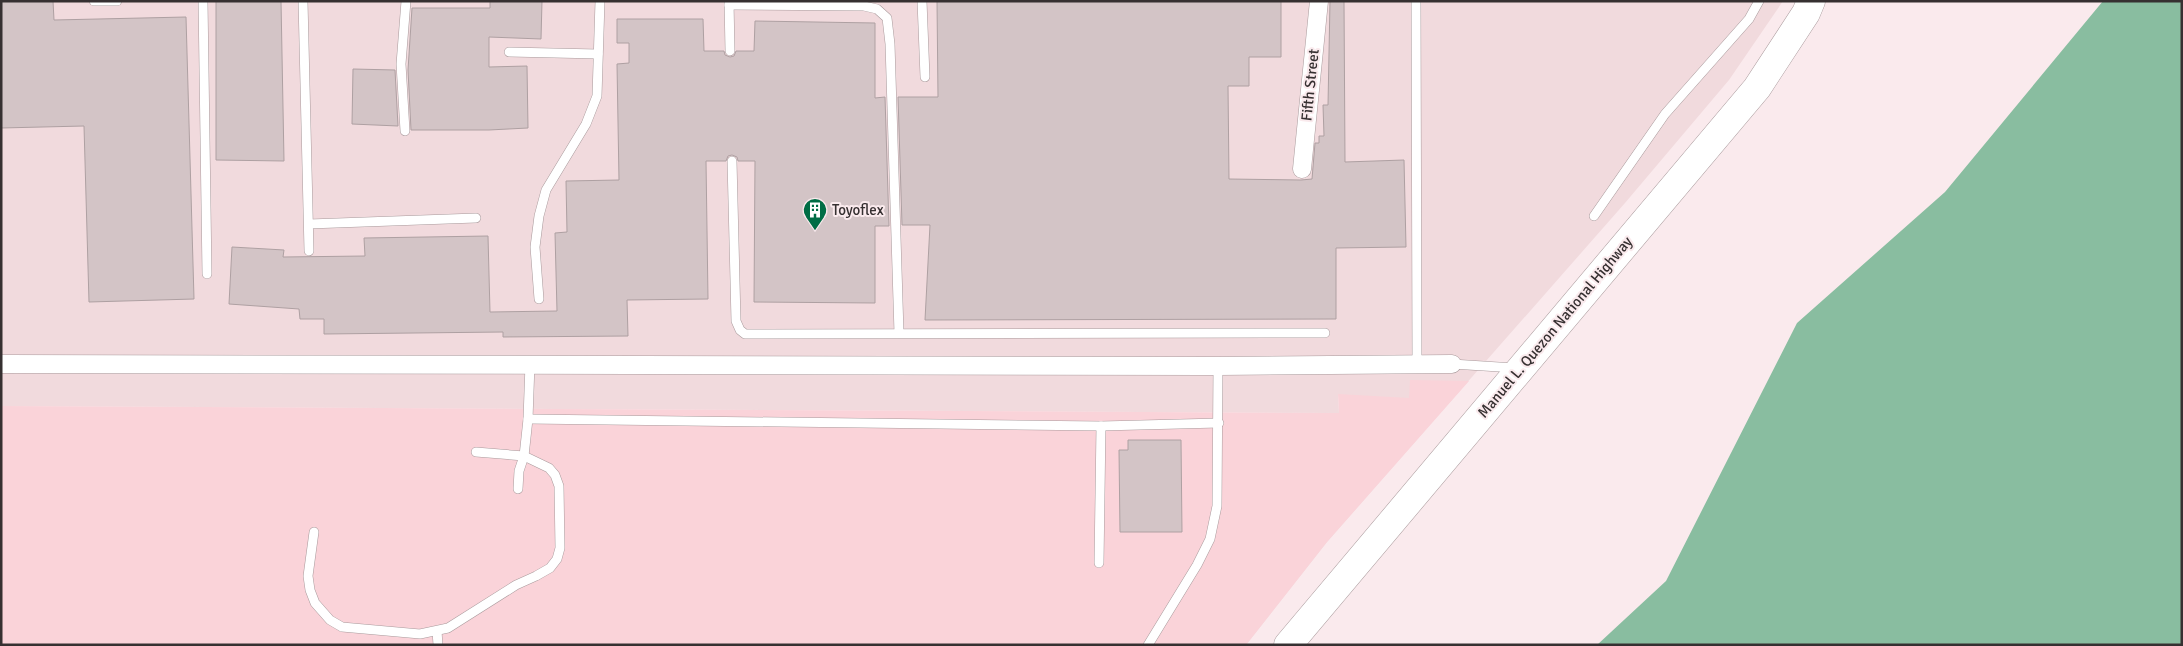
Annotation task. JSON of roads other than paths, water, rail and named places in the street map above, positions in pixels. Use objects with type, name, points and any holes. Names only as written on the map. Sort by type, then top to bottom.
[{"type":"main road","name":"Manuel L. Quezon National Highway","points":[[1288,645],[1757,88],[1806,13],[1811,1]]},
{"type":"street","name":"Fifth Street","points":[[1302,169],[1319,1]]},
{"type":"street","points":[[1,364],[1218,366],[1452,364]]},
{"type":"lane","points":[[94,1],[117,1]]},
{"type":"lane","points":[[203,1],[207,274]]},
{"type":"lane","points":[[303,1],[310,251]]},
{"type":"lane","points":[[405,131],[401,64],[406,1]]},
{"type":"lane","points":[[539,299],[535,247],[538,216],[546,190],[586,124],[597,96],[600,1]]},
{"type":"lane","points":[[922,1],[925,77]]},
{"type":"lane","points":[[1416,1],[1418,363]]},
{"type":"lane","points":[[1594,216],[1666,114],[1749,19],[1759,1]]},
{"type":"lane","points":[[730,51],[729,3],[864,6],[877,9],[888,18],[891,54],[899,333]]},
{"type":"lane","points":[[509,52],[598,54]]},
{"type":"lane","points":[[732,161],[736,321],[740,330],[750,335],[1326,333]]},
{"type":"lane","points":[[309,224],[476,218]]},
{"type":"lane","points":[[518,489],[519,471],[524,456],[528,420],[530,364]]},
{"type":"lane","points":[[1452,364],[1520,369]]},
{"type":"lane","points":[[1148,645],[1197,565],[1210,539],[1218,506],[1218,366]]},
{"type":"lane","points":[[528,420],[1101,426],[1218,423]]},
{"type":"lane","points":[[1099,563],[1101,426]]},
{"type":"lane","points":[[314,532],[308,576],[310,590],[315,603],[330,620],[342,627],[420,634],[448,628],[516,585],[550,568],[557,559],[560,548],[559,486],[555,475],[549,468],[524,456],[476,452]]},
{"type":"lane","points":[[437,631],[438,645]]},
{"type":"place","name":"Toyoflex","points":[[815,231]]}]
